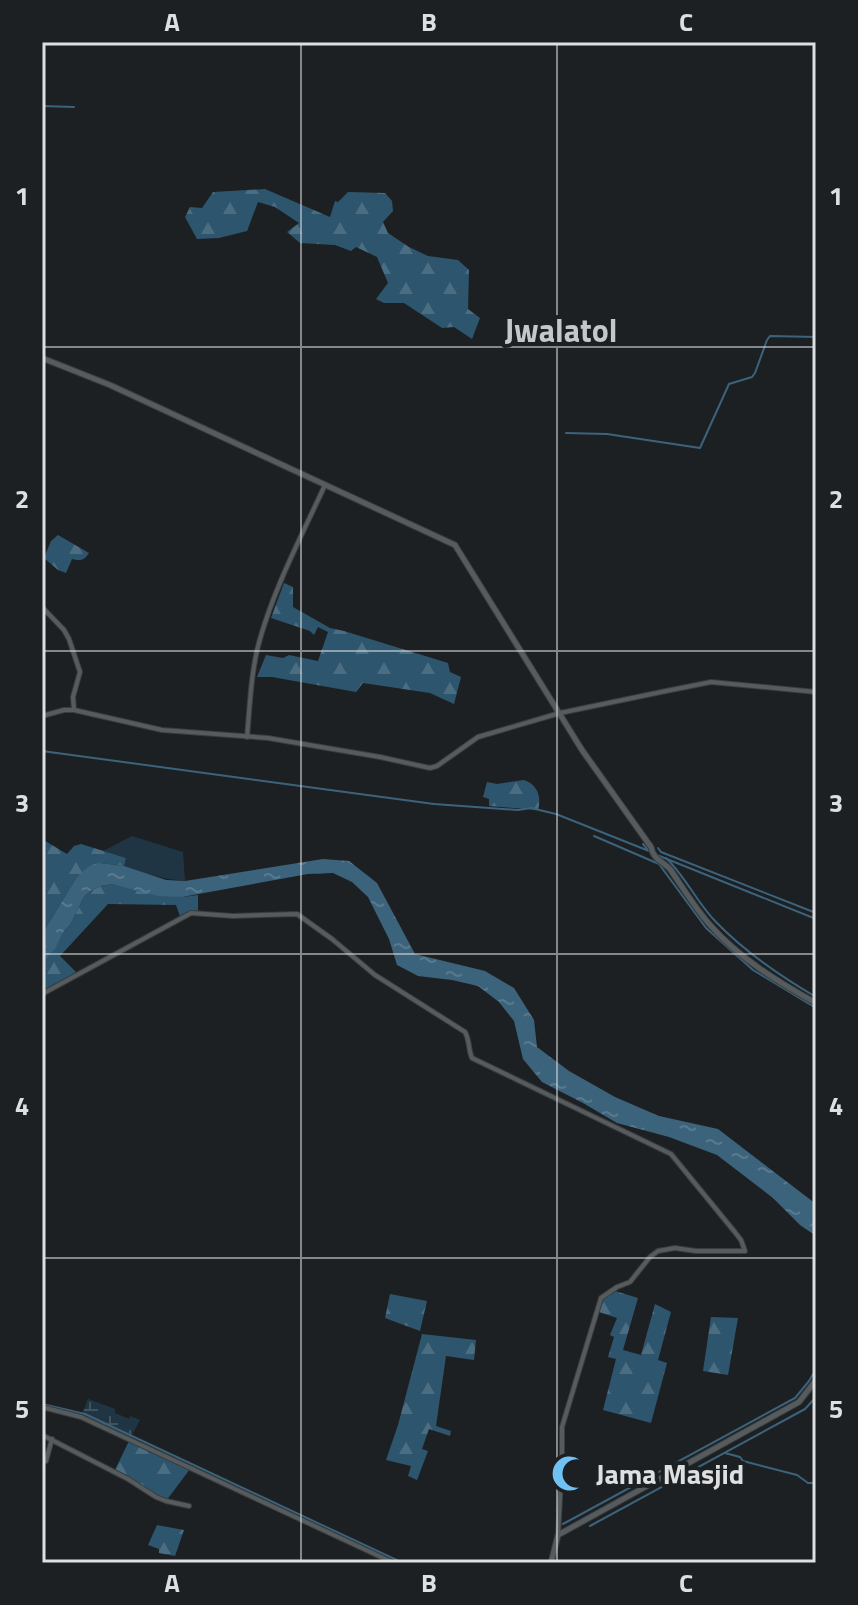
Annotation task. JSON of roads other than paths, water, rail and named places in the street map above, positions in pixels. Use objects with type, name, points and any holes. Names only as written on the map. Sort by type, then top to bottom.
[{"type":"street","points":[[42,358],[110,385],[455,545],[582,750],[651,847],[652,854],[670,869],[710,925],[755,966],[816,1003]]},
{"type":"street","points":[[247,737],[259,640],[275,595],[325,484]]},
{"type":"street","points":[[42,607],[64,630],[80,672],[73,697],[74,710]]},
{"type":"street","points":[[42,716],[74,710],[162,730],[247,737],[380,757],[430,768],[478,737],[560,713],[711,682],[816,692]]},
{"type":"street","points":[[42,994],[191,913],[233,916],[297,914],[375,975],[465,1032],[472,1058],[671,1154],[741,1240],[745,1251],[675,1248],[658,1251],[630,1282],[601,1298],[564,1418],[558,1535],[551,1563]]},
{"type":"street","points":[[558,1535],[799,1402],[816,1380]]},
{"type":"street","points":[[42,1407],[81,1417],[394,1563]]},
{"type":"street","points":[[42,1435],[128,1479],[156,1497],[189,1506]]},
{"type":"street","points":[[42,1462],[46,1461],[52,1439]]},
{"type":"water","points":[[323,859],[349,861],[377,883],[415,954],[485,971],[514,988],[534,1020],[537,1047],[569,1071],[615,1097],[659,1116],[718,1129],[816,1204],[816,1236],[717,1155],[669,1137],[617,1123],[542,1082],[523,1059],[514,1021],[499,1002],[478,986],[418,976],[397,965],[389,939],[368,897],[352,882],[333,873],[308,874],[182,897],[158,896],[112,884],[101,886],[84,897],[55,949],[42,963],[42,934],[75,880],[91,865],[124,866],[166,880],[185,881]]},
{"type":"waterway","points":[[42,106],[74,107]]},
{"type":"waterway","points":[[566,433],[607,434],[700,448],[729,384],[752,377],[770,336],[816,337]]},
{"type":"waterway","points":[[42,751],[434,804],[518,810],[531,808],[556,814],[649,851]]},
{"type":"waterway","points":[[594,836],[659,864],[706,928],[753,970],[816,1008]]},
{"type":"waterway","points":[[643,844],[648,850]]},
{"type":"waterway","points":[[658,848],[661,852],[816,913]]},
{"type":"waterway","points":[[657,855],[816,919]]},
{"type":"waterway","points":[[666,858],[709,915],[727,933],[763,963],[816,997]]},
{"type":"waterway","points":[[563,1524],[795,1398],[816,1369]]},
{"type":"waterway","points":[[590,1526],[805,1409],[816,1397]]},
{"type":"waterway","points":[[42,1404],[85,1414],[403,1563]]},
{"type":"waterway","points":[[725,1453],[797,1475],[808,1483],[816,1483]]},
{"type":"place","name":"Jama Masjid","points":[[570,1474]]},
{"type":"district","name":"Jwalatol","points":[[561,331]]}]
